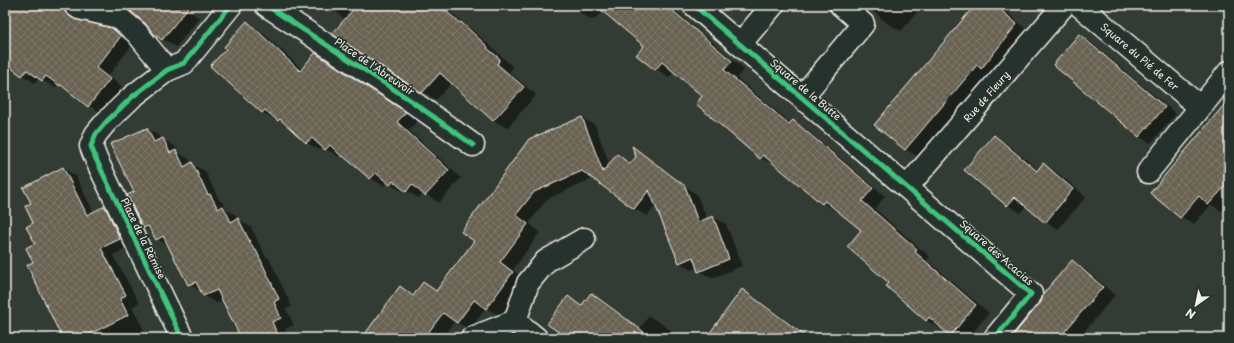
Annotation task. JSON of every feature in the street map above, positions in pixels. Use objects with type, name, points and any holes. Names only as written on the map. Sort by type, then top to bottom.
[{"type":"street","points":[[75,5],[79,8],[118,17],[137,33],[167,70],[184,63],[231,5]]},
{"type":"street","name":"Place de l'Abreuvoir","points":[[266,5],[410,100],[473,145]]},
{"type":"street","name":"Square de la Butte","points":[[694,5],[907,187]]},
{"type":"street","points":[[740,44],[773,5]]},
{"type":"street","name":"Square de la Butte","points":[[802,97],[864,24],[841,5]]},
{"type":"street","name":"Rue de Fleury","points":[[907,187],[1064,5]]},
{"type":"street","name":"Square du Pié de Fer","points":[[1079,5],[1200,107]]},
{"type":"street","name":"Place de la Remise","points":[[167,70],[132,97],[106,122],[96,134],[91,146],[99,166],[182,338]]},
{"type":"street","points":[[1148,172],[1229,72]]},
{"type":"street","name":"Square des Acacias","points":[[907,187],[1031,294],[995,338]]},
{"type":"street","points":[[472,338],[514,321],[528,283],[546,261],[584,239]]},
{"type":"street","points":[[514,321],[536,338]]},
{"type":"building","points":[[5,5],[63,5],[64,10],[72,18],[112,28],[121,36],[96,68],[110,79],[88,107],[61,85],[60,86],[46,76],[42,81],[27,70],[22,76],[5,63]]},
{"type":"building","points":[[121,5],[190,5],[162,40],[153,33],[145,23],[126,7]]},
{"type":"building","points":[[357,5],[439,5],[460,23],[461,22],[488,47],[487,48],[500,59],[497,64],[524,87],[493,121],[440,73],[422,93],[332,34]]},
{"type":"building","points":[[595,5],[666,5],[732,61],[724,70],[789,124],[793,120],[873,188],[862,201],[917,249],[915,252],[976,305],[950,336],[929,317],[926,321],[886,286],[889,283],[847,247],[861,230],[825,201],[822,204],[763,155],[760,159],[696,104],[702,96],[662,62],[655,70],[636,55],[644,46]]},
{"type":"building","points":[[975,5],[995,5],[1017,24],[981,69],[977,65],[905,150],[874,125]]},
{"type":"building","points":[[247,21],[300,71],[315,53],[406,112],[397,122],[449,170],[425,196],[412,184],[406,192],[393,181],[390,185],[376,173],[370,179],[343,156],[342,157],[330,145],[325,150],[312,138],[306,143],[280,119],[278,121],[265,110],[262,113],[210,66],[226,49],[224,47]]},
{"type":"building","points":[[1079,34],[1165,107],[1139,137],[1053,65]]},
{"type":"building","points":[[1229,99],[1229,182],[1208,205],[1199,196],[1180,218],[1150,193]]},
{"type":"building","points":[[582,117],[603,172],[617,154],[630,164],[636,157],[632,146],[685,186],[698,222],[713,216],[729,259],[698,272],[693,257],[679,263],[649,190],[634,209],[582,171],[534,192],[516,215],[528,224],[500,262],[513,272],[486,309],[474,300],[457,323],[443,313],[424,338],[362,338],[400,286],[413,296],[423,282],[436,291],[474,241],[461,232],[529,139]]},
{"type":"building","points":[[147,128],[154,142],[163,138],[170,153],[176,150],[184,167],[192,162],[208,195],[210,194],[218,209],[223,206],[231,222],[238,218],[254,250],[256,250],[279,299],[274,302],[281,318],[272,322],[279,338],[241,338],[217,290],[203,296],[196,282],[188,285],[163,236],[156,240],[148,226],[143,228],[127,195],[134,192],[110,144]]},
{"type":"building","points":[[994,135],[1037,171],[1043,163],[1073,189],[1045,223],[1015,197],[1007,206],[964,170]]},
{"type":"building","points":[[63,167],[87,215],[105,206],[120,239],[101,248],[126,295],[120,299],[128,315],[82,338],[62,338],[27,265],[33,262],[26,248],[35,243],[26,227],[33,223],[25,206],[31,203],[23,188]]},
{"type":"building","points":[[1072,260],[1103,287],[1059,338],[1011,338],[1041,302],[1043,294]]},
{"type":"building","points":[[742,289],[808,338],[706,338]]},
{"type":"building","points":[[591,293],[652,338],[567,338],[547,324],[568,296],[581,306]]},
{"type":"cycle path","points":[[182,338],[91,146],[96,134],[106,122],[132,97],[167,70],[184,63],[231,5]]},
{"type":"cycle path","points":[[266,5],[410,100],[473,145]]},
{"type":"cycle path","points":[[694,5],[1031,294],[995,338]]}]
